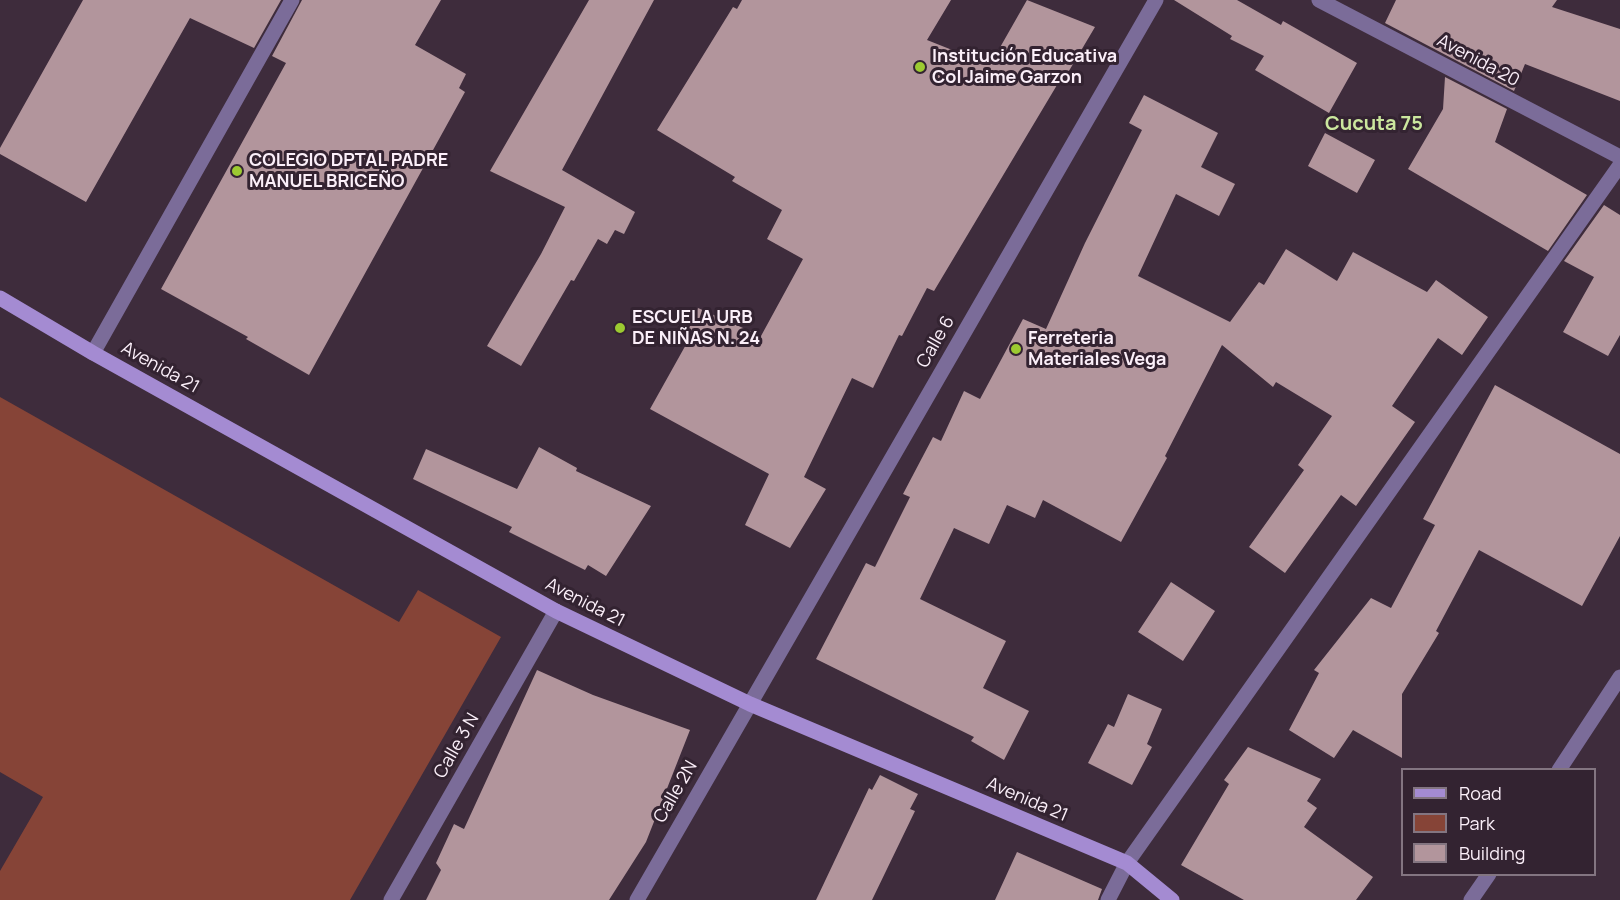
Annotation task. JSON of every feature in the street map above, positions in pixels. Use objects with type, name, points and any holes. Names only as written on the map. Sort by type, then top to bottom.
[{"type":"main road","name":"Avenida 21","points":[[0,298],[93,353],[556,612],[750,704],[1127,863],[1172,900]]},
{"type":"street","points":[[93,353],[123,305],[292,0]]},
{"type":"street","name":"Calle 6","points":[[750,704],[1156,0]]},
{"type":"street","name":"Avenida 20","points":[[1319,0],[1620,157]]},
{"type":"street","points":[[1107,900],[1127,863],[1620,165]]},
{"type":"street","name":"Calle 3 N","points":[[391,900],[556,612]]},
{"type":"street","points":[[1560,768],[1620,677]]},
{"type":"street","name":"Calle 2N","points":[[637,900],[750,704]]},
{"type":"street","points":[[1472,900],[1488,876]]},
{"type":"green space","points":[[0,397],[399,622],[418,590],[501,637],[350,900],[0,900],[0,871],[43,797],[0,772]]},
{"type":"building","points":[[83,0],[281,0],[254,48],[190,18],[86,202],[0,154],[0,148]]},
{"type":"building","points":[[302,0],[441,0],[415,45],[466,74],[459,88],[465,92],[309,375],[246,339],[248,337],[161,289],[286,63],[272,56]]},
{"type":"building","points":[[589,0],[654,0],[562,170],[635,212],[624,234],[615,230],[607,244],[598,239],[574,281],[571,280],[521,366],[487,346],[541,254],[565,207],[490,171]]},
{"type":"building","points":[[742,0],[951,0],[927,40],[990,65],[1027,0],[1095,27],[1060,86],[1057,85],[934,291],[927,288],[902,336],[899,335],[873,388],[852,378],[804,477],[826,489],[790,548],[745,525],[769,474],[650,409],[688,341],[684,339],[698,308],[761,336],[803,259],[767,239],[782,210],[732,181],[735,177],[657,130],[733,7],[737,9]]},
{"type":"building","points":[[1174,0],[1237,0],[1281,25],[1283,21],[1357,63],[1329,113],[1255,70],[1264,56],[1230,39],[1232,36]]},
{"type":"building","points":[[1396,0],[1557,0],[1552,7],[1620,29],[1620,101],[1525,64],[1514,91],[1385,23]]},
{"type":"building","points":[[1445,77],[1507,109],[1495,142],[1587,195],[1548,251],[1408,169],[1443,109]]},
{"type":"building","points":[[1144,95],[1218,133],[1201,167],[1235,184],[1219,216],[1176,194],[1138,276],[1230,322],[1259,282],[1264,285],[1286,249],[1337,281],[1353,252],[1427,292],[1436,280],[1488,317],[1462,355],[1438,338],[1392,406],[1415,422],[1356,506],[1341,495],[1285,573],[1249,547],[1304,470],[1298,465],[1332,416],[1276,382],[1273,387],[1222,345],[1165,456],[1167,458],[1121,542],[1043,500],[1035,518],[1007,505],[989,544],[954,528],[920,599],[1006,641],[983,688],[1029,711],[1004,760],[971,741],[974,737],[816,659],[866,563],[875,567],[910,497],[903,494],[933,437],[941,441],[964,391],[980,399],[1023,319],[1046,329],[1085,243],[1142,130],[1129,123]]},
{"type":"building","points":[[1325,133],[1375,160],[1357,193],[1308,166]]},
{"type":"building","points":[[1604,205],[1620,215],[1620,335],[1608,356],[1563,332],[1594,277],[1564,261]]},
{"type":"building","points":[[1495,385],[1620,454],[1620,536],[1582,606],[1479,550],[1436,631],[1439,633],[1402,694],[1402,758],[1353,730],[1334,758],[1289,730],[1319,673],[1314,670],[1371,598],[1391,608],[1435,525],[1423,519]]},
{"type":"building","points":[[539,447],[577,468],[576,471],[651,506],[606,576],[588,565],[585,570],[509,532],[512,527],[413,479],[426,449],[517,489]]},
{"type":"building","points":[[1171,582],[1215,611],[1183,661],[1138,632]]},
{"type":"building","points":[[537,670],[593,695],[690,730],[646,842],[609,900],[426,900],[441,870],[436,863],[454,824],[464,829]]},
{"type":"building","points":[[1128,694],[1162,709],[1147,744],[1152,747],[1132,785],[1088,763],[1108,724],[1114,727]]},
{"type":"building","points":[[1248,747],[1321,779],[1307,801],[1317,808],[1304,827],[1373,877],[1356,900],[1244,900],[1181,865],[1229,784],[1224,780]]},
{"type":"building","points":[[880,775],[918,794],[910,809],[915,811],[872,900],[816,900],[869,788],[872,790]]},
{"type":"building","points":[[1017,852],[1102,889],[1098,900],[995,900]]},
{"type":"place","name":"Institución Educativa Col Jaime Garzon","points":[[920,67]]},
{"type":"place","name":"COLEGIO DPTAL PADRE MANUEL BRICEÑO","points":[[237,171]]},
{"type":"place","name":"ESCUELA URB DE NIÑAS N. 24","points":[[620,328]]},
{"type":"place","name":"Ferreteria Materiales Vega","points":[[1016,349]]},
{"type":"district","name":"Cucuta 75","points":[[1374,124]]}]
